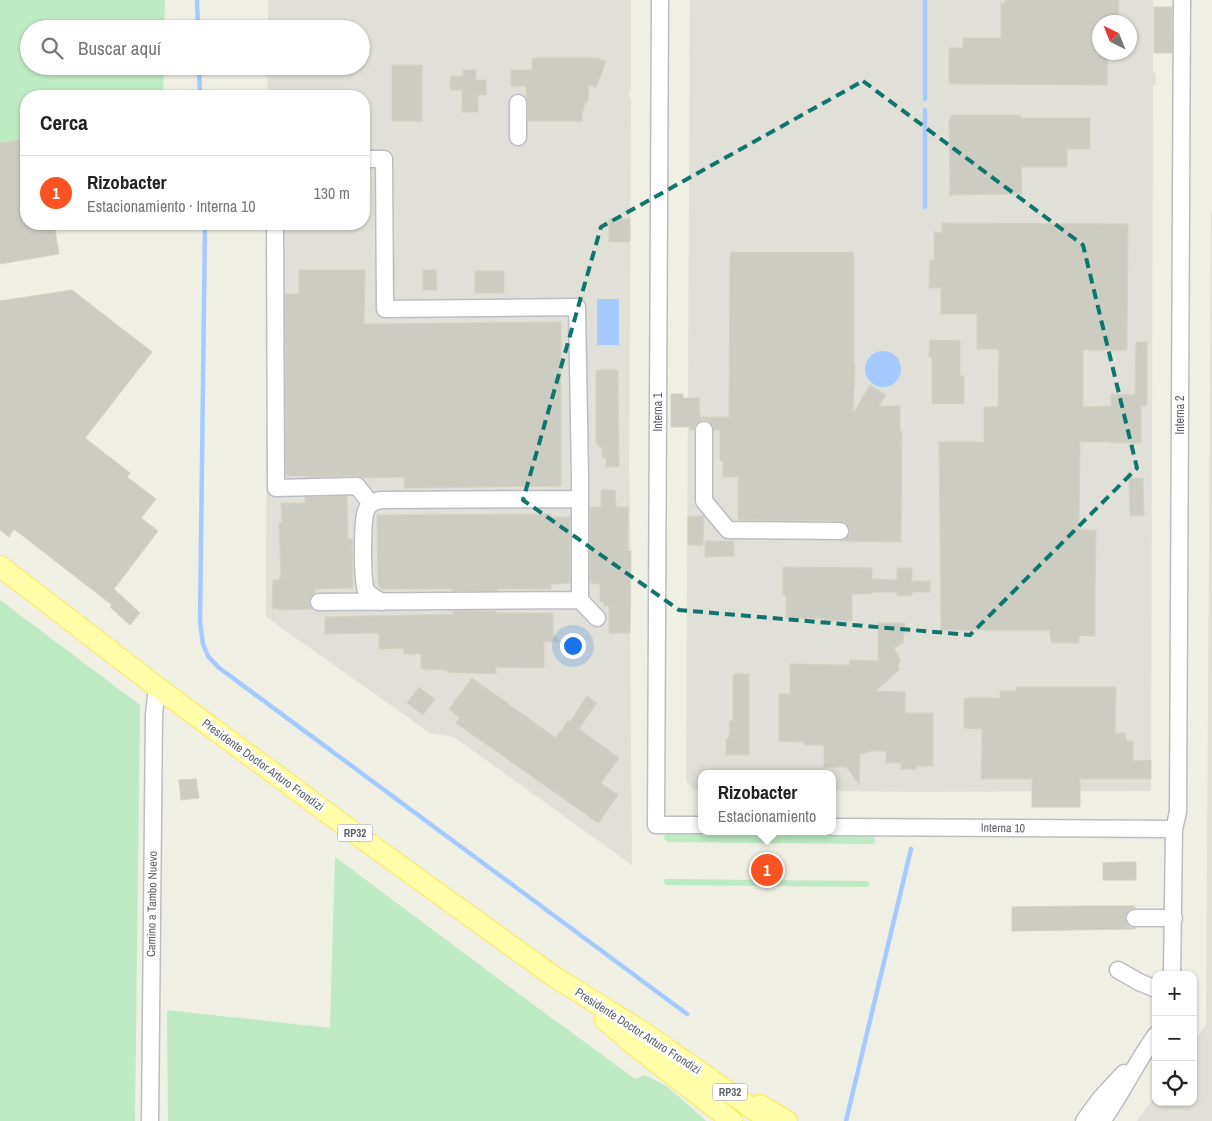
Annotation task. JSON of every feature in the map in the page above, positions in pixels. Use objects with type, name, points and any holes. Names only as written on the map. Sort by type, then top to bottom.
[{"type":"main road","name":"Presidente Doctor Arturo Frondizi","points":[[0,566],[157,687],[349,829],[553,976],[643,1032],[770,1121]]},
{"type":"main road","name":"Presidente Doctor Arturo Frondizi","points":[[553,976],[633,1044],[732,1121]]},
{"type":"main road","points":[[689,1064],[787,1121]]},
{"type":"street","name":"Interna 1","points":[[660,0],[656,825],[698,825]]},
{"type":"street","name":"Interna 2","points":[[1172,971],[1174,829],[1178,812],[1182,0]]},
{"type":"street","points":[[518,103],[518,137]]},
{"type":"street","points":[[370,159],[384,159],[385,308],[577,307],[580,600],[597,618]]},
{"type":"street","points":[[275,230],[276,488],[357,486],[371,504]]},
{"type":"street","points":[[704,430],[704,501],[728,530],[840,531]]},
{"type":"street","points":[[382,602],[367,592],[364,581],[363,519],[367,508],[376,501],[580,499]]},
{"type":"street","points":[[319,602],[580,600]]},
{"type":"street","name":"Camino a Tambo Nuevo","points":[[150,1121],[154,715],[157,687]]},
{"type":"street","name":"Interna 10","points":[[836,827],[1174,829]]},
{"type":"street","points":[[1135,918],[1174,918]]},
{"type":"street","points":[[1118,970],[1138,982],[1152,987]]},
{"type":"street","points":[[1102,1121],[1112,1108],[1152,1041]]},
{"type":"street","points":[[1084,1121],[1100,1099],[1146,1049]]},
{"type":"highlighted area","points":[[863,81],[1083,245],[1137,468],[970,635],[679,610],[523,500],[601,227]]},
{"type":"shaded area","points":[[268,0],[631,0],[631,90],[629,90],[631,112],[629,468],[632,865],[454,737],[430,733],[266,617],[267,230],[370,230],[370,90],[267,90],[268,75],[370,75],[370,20],[268,20]]},
{"type":"shaded area","points":[[690,0],[1153,0],[1153,72],[1155,72],[1156,85],[1153,86],[1151,791],[836,791],[836,770],[698,770],[698,790],[694,790],[686,781]]},
{"type":"shaded area","points":[[1212,213],[1212,1121],[1137,1121],[1152,1100],[1152,1106],[1197,1106],[1197,1037],[1206,1025]]},
{"type":"green space","points":[[0,0],[165,0],[164,20],[20,20],[20,75],[164,75],[163,90],[20,90],[20,140],[0,143]]},
{"type":"green space","points":[[0,600],[140,705],[135,1121],[0,1121]]},
{"type":"green space","points":[[665,835],[872,836],[875,837],[875,843],[668,842],[664,839]]},
{"type":"green space","points":[[335,857],[635,1079],[645,1075],[668,1087],[706,1121],[168,1121],[167,1010],[330,1028]]},
{"type":"green space","points":[[664,880],[867,881],[870,884],[867,887],[666,885]]},
{"type":"water","points":[[597,299],[619,299],[619,345],[597,345]]},
{"type":"water","points":[[883,351],[890,352],[896,356],[900,362],[900,376],[896,382],[890,386],[883,387],[876,386],[870,382],[866,376],[865,369],[866,362],[870,356],[876,352]]},
{"type":"building","points":[[1005,0],[1119,0],[1118,15],[1092,15],[1092,60],[1108,60],[1107,85],[949,84],[949,48],[963,48],[963,38],[1001,38],[1001,3],[1005,4]]},
{"type":"building","points":[[1154,7],[1172,7],[1172,53],[1154,53]]},
{"type":"building","points":[[532,58],[597,58],[606,61],[596,88],[589,85],[588,102],[584,104],[582,121],[528,121],[526,86],[511,86],[511,70],[532,70]]},
{"type":"building","points":[[392,65],[422,65],[422,121],[392,121]]},
{"type":"building","points":[[463,70],[476,70],[476,80],[486,80],[486,95],[478,95],[478,112],[462,112],[462,90],[450,90],[450,76],[463,76]]},
{"type":"building","points":[[951,115],[1090,118],[1090,149],[1067,149],[1067,167],[1021,167],[1022,194],[950,195],[949,119],[951,119]]},
{"type":"building","points":[[20,140],[20,230],[55,230],[59,254],[0,264],[0,143]]},
{"type":"building","points":[[609,219],[630,219],[630,242],[609,242]]},
{"type":"building","points":[[942,223],[1128,224],[1127,350],[1083,350],[1083,407],[1111,406],[1111,394],[1135,395],[1136,342],[1147,342],[1147,406],[1141,406],[1141,443],[1080,442],[1079,530],[1096,530],[1095,636],[1079,636],[1079,643],[1051,643],[1050,630],[941,630],[939,442],[984,442],[984,407],[998,407],[999,349],[977,349],[977,314],[941,314],[941,288],[929,288],[930,260],[934,260],[934,232],[942,233]]},
{"type":"building","points":[[730,252],[854,252],[855,363],[853,414],[870,385],[886,395],[879,406],[900,406],[900,431],[902,431],[901,542],[840,541],[849,536],[850,532],[845,522],[841,521],[738,520],[738,477],[723,477],[723,461],[720,461],[720,430],[714,430],[709,421],[704,420],[695,425],[694,430],[690,430],[690,427],[671,427],[671,394],[683,394],[683,398],[699,398],[700,417],[729,417]]},
{"type":"building","points":[[299,270],[365,270],[364,324],[561,322],[561,486],[404,488],[405,477],[286,476],[285,294],[299,294]]},
{"type":"building","points":[[423,270],[436,270],[437,290],[423,290]]},
{"type":"building","points":[[475,271],[504,271],[504,293],[475,293]]},
{"type":"building","points":[[72,290],[152,352],[85,438],[130,473],[127,477],[156,499],[141,518],[158,531],[114,589],[140,613],[130,625],[110,607],[112,605],[14,529],[9,537],[0,530],[0,301]]},
{"type":"building","points":[[930,340],[960,340],[960,376],[964,376],[964,404],[932,404],[932,357],[929,357]]},
{"type":"building","points":[[596,370],[618,370],[619,467],[606,467],[606,458],[602,458],[602,447],[598,447],[598,443],[596,443]]},
{"type":"building","points":[[1129,478],[1143,478],[1144,516],[1130,516]]},
{"type":"building","points":[[601,490],[615,490],[616,507],[628,507],[628,551],[631,551],[630,633],[609,633],[609,606],[604,606],[604,602],[600,602],[600,584],[590,583],[590,507],[601,507]]},
{"type":"building","points":[[347,496],[348,539],[352,539],[353,588],[315,589],[315,593],[309,602],[310,607],[313,609],[272,609],[273,580],[281,578],[279,523],[282,522],[281,503],[305,503],[305,497]]},
{"type":"building","points":[[551,514],[551,517],[570,517],[570,583],[551,584],[551,589],[498,589],[498,591],[381,589],[378,585],[377,515]]},
{"type":"building","points":[[688,516],[704,516],[703,545],[688,545]]},
{"type":"building","points":[[705,541],[734,541],[734,556],[705,557]]},
{"type":"building","points":[[783,567],[872,568],[872,579],[897,580],[897,568],[912,568],[912,581],[930,581],[930,592],[912,592],[912,596],[897,596],[897,592],[852,594],[852,621],[786,618],[786,595],[783,595]]},
{"type":"building","points":[[453,611],[553,613],[553,633],[560,642],[544,642],[544,668],[496,667],[496,674],[421,669],[421,654],[404,654],[403,648],[379,649],[379,633],[325,634],[325,617],[453,614]]},
{"type":"building","points":[[878,623],[905,623],[903,643],[894,648],[900,660],[898,666],[900,669],[876,691],[905,692],[905,713],[933,713],[933,766],[901,769],[901,763],[886,763],[886,751],[872,751],[860,754],[859,785],[847,767],[824,767],[824,745],[804,745],[804,742],[779,741],[779,694],[790,694],[790,664],[849,665],[850,660],[878,661]]},
{"type":"building","points":[[733,674],[749,674],[749,755],[726,755],[726,738],[729,738],[730,721],[733,721]]},
{"type":"building","points":[[472,678],[556,738],[568,720],[570,722],[587,696],[597,703],[579,729],[619,758],[601,783],[618,795],[598,823],[456,723],[460,718],[449,709]]},
{"type":"building","points":[[419,687],[435,699],[423,715],[407,703]]},
{"type":"building","points":[[1016,687],[1116,687],[1115,733],[1126,733],[1126,741],[1133,741],[1133,761],[1151,760],[1151,779],[1080,779],[1080,807],[1032,807],[1032,779],[981,779],[982,729],[964,728],[964,698],[1000,698],[1000,691],[1016,691]]},
{"type":"building","points":[[196,779],[199,798],[181,800],[179,780]]},
{"type":"building","points":[[1136,862],[1136,880],[1103,880],[1103,863]]},
{"type":"building","points":[[1135,906],[1135,908],[1130,909],[1125,918],[1130,927],[1135,929],[1012,931],[1012,907]]},
{"type":"waterway","points":[[197,0],[198,20]]},
{"type":"waterway","points":[[925,0],[925,99]]},
{"type":"waterway","points":[[199,75],[200,90]]},
{"type":"waterway","points":[[925,110],[925,207]]},
{"type":"waterway","points":[[205,230],[200,622],[203,644],[208,656],[218,667],[687,1014]]},
{"type":"waterway","points":[[846,1121],[911,849]]},
{"type":"place","name":"Rizobacter","points":[[767,870]]}]
